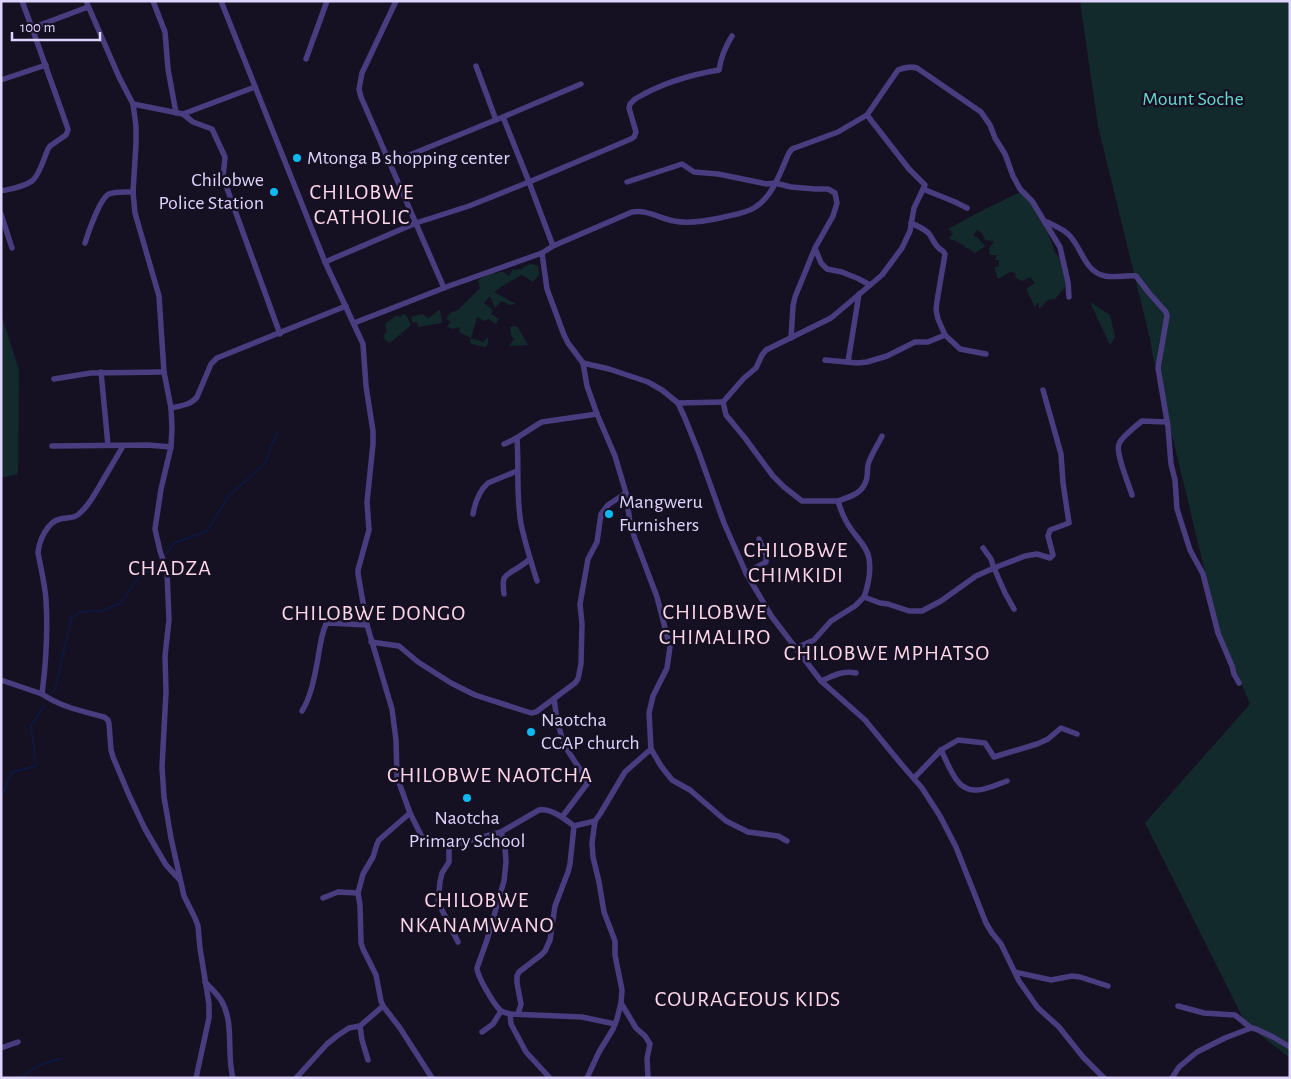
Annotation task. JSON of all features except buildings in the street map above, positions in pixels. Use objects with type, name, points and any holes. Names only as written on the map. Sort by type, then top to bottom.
[{"type":"street","points":[[1,191],[32,181],[50,146],[68,133],[68,126],[22,1]]},
{"type":"street","points":[[154,1],[164,32],[168,69],[180,114]]},
{"type":"street","points":[[221,1],[325,262],[362,344],[373,431],[367,502],[369,530],[358,570],[371,642],[392,709],[398,777],[410,813],[426,841],[449,846],[501,832],[543,809],[562,817],[574,826]]},
{"type":"street","points":[[306,59],[327,1]]},
{"type":"street","points":[[396,1],[362,74],[359,89],[444,288]]},
{"type":"street","points":[[32,28],[87,4],[133,104],[136,126],[133,192],[135,213],[159,296],[164,372],[171,408],[171,446],[155,526],[167,575],[169,620],[164,656],[166,692],[162,767],[168,822],[184,896],[198,926],[209,1004],[209,1018],[196,1078]]},
{"type":"street","points":[[325,262],[416,223],[469,206],[529,182],[634,137],[636,132],[629,108],[630,104],[634,100],[672,81],[691,75],[719,70],[721,58],[732,36]]},
{"type":"street","points":[[1,80],[46,64]]},
{"type":"street","points":[[476,66],[496,120]]},
{"type":"street","points":[[354,323],[542,253],[552,246],[636,211],[684,222],[704,221],[739,214],[752,209],[761,203],[768,194],[792,149],[838,132],[867,115],[898,70],[911,66],[917,68],[981,112],[1005,154],[1020,189],[1032,200],[1060,247],[1068,282],[1069,297]]},
{"type":"street","points":[[390,163],[503,118],[581,84]]},
{"type":"street","points":[[180,114],[255,87]]},
{"type":"street","points":[[133,104],[180,114],[192,122],[212,129],[225,156],[224,177],[280,334]]},
{"type":"street","points":[[678,403],[723,402],[744,378],[756,368],[764,353],[831,318],[882,275],[902,248],[910,231],[912,212],[924,185],[923,182],[908,170],[867,115]]},
{"type":"street","points":[[503,118],[552,246]]},
{"type":"street","points":[[627,182],[682,164],[694,172],[718,174],[791,187],[828,188],[835,193],[837,203],[835,210],[815,248],[793,306],[791,338]]},
{"type":"street","points":[[923,189],[967,208]]},
{"type":"street","points":[[85,243],[104,198],[110,194],[133,192]]},
{"type":"street","points":[[1,214],[12,248]]},
{"type":"street","points":[[1045,221],[1068,234],[1075,242],[1087,264],[1099,274],[1116,277],[1136,276],[1166,312],[1167,316],[1158,368],[1167,422],[1171,464],[1175,480],[1178,514],[1190,550],[1203,574],[1218,633],[1239,683]]},
{"type":"street","points":[[912,222],[927,232],[935,245],[945,254],[936,310],[945,335],[960,349],[986,354]]},
{"type":"street","points":[[815,248],[821,263],[827,269],[842,272],[870,284]]},
{"type":"street","points":[[542,253],[547,289],[564,335],[583,363],[587,386],[626,492],[630,523],[657,597],[670,647],[667,668],[653,696],[649,713],[651,749],[672,780],[690,790],[726,821],[748,832],[778,836],[786,841]]},
{"type":"street","points":[[848,362],[858,294]]},
{"type":"street","points":[[171,408],[194,401],[205,381],[211,364],[217,358],[346,306]]},
{"type":"street","points":[[825,360],[867,362],[887,356],[915,342],[928,342],[945,335]]},
{"type":"street","points":[[583,363],[609,369],[648,382],[678,403],[699,453],[724,523],[746,573],[772,616],[821,682],[864,720],[922,788],[940,816],[958,852],[986,923],[1001,944],[1020,981],[1038,1008],[1059,1027],[1083,1057],[1104,1078]]},
{"type":"street","points":[[54,379],[101,372],[164,372]]},
{"type":"street","points":[[101,372],[108,445]]},
{"type":"street","points":[[864,597],[910,611],[922,611],[941,601],[976,576],[994,568],[1025,556],[1037,554],[1050,558],[1053,555],[1048,536],[1050,530],[1069,522],[1061,454],[1043,390]]},
{"type":"street","points":[[723,402],[726,415],[773,476],[802,501],[838,501],[856,495],[866,483],[868,464],[882,436]]},
{"type":"street","points":[[504,444],[542,422],[597,414]]},
{"type":"street","points":[[1132,494],[1120,460],[1119,443],[1142,421],[1167,422]]},
{"type":"street","points":[[517,438],[519,464],[517,471],[521,522],[537,581]]},
{"type":"street","points":[[52,446],[171,446]]},
{"type":"street","points":[[42,694],[47,630],[46,599],[38,548],[45,532],[53,522],[75,517],[81,513],[91,500],[122,446]]},
{"type":"street","points":[[473,514],[477,498],[481,490],[488,483],[517,471]]},
{"type":"street","points":[[371,642],[399,646],[418,662],[451,683],[475,695],[531,713],[536,712],[578,679],[582,647],[580,604],[588,560],[597,542],[601,514],[608,505],[626,492]]},
{"type":"street","points":[[796,648],[814,640],[831,621],[855,606],[864,597],[867,586],[869,558],[840,510],[838,501]]},
{"type":"street","points":[[746,573],[766,562],[766,555],[758,539]]},
{"type":"street","points":[[983,548],[991,559],[1014,609]]},
{"type":"street","points":[[504,594],[504,578],[507,574],[530,560]]},
{"type":"street","points":[[302,711],[309,698],[326,624],[367,625]]},
{"type":"street","points":[[821,682],[843,672],[856,673]]},
{"type":"street","points":[[1,680],[42,694],[68,708],[104,717],[108,720],[113,757],[129,795],[145,830],[166,866],[180,880]]},
{"type":"street","points":[[554,699],[563,743],[587,780],[587,784],[562,817]]},
{"type":"street","points":[[914,778],[941,750],[958,740],[985,742],[994,757],[1037,744],[1048,739],[1061,728],[1077,734]]},
{"type":"street","points":[[587,1078],[615,1024],[621,1003],[622,990],[615,955],[615,944],[604,912],[593,857],[592,843],[595,820],[625,772],[651,749]]},
{"type":"street","points":[[941,750],[961,786],[977,791],[1007,781]]},
{"type":"street","points":[[410,813],[382,836],[376,844],[373,857],[364,874],[358,893],[362,945],[376,975],[383,1006],[400,1028],[432,1078]]},
{"type":"street","points":[[574,826],[595,820]]},
{"type":"street","points":[[518,1014],[520,1000],[517,976],[519,972],[545,951],[550,940],[555,906],[570,864],[574,826]]},
{"type":"street","points":[[501,832],[506,862],[504,881],[477,971],[480,978],[501,1011],[510,1014],[582,1017],[615,1024]]},
{"type":"street","points":[[449,846],[449,862],[442,873],[438,902],[458,942]]},
{"type":"street","points":[[323,898],[338,892],[358,893]]},
{"type":"street","points":[[1015,972],[1051,980],[1072,976],[1080,977],[1108,986]]},
{"type":"street","points":[[205,982],[222,1002],[227,1016],[230,1064],[233,1078]]},
{"type":"street","points":[[621,1003],[636,1028],[645,1036],[650,1044],[647,1058],[648,1078]]},
{"type":"street","points":[[296,1078],[327,1044],[349,1028],[360,1026],[383,1006]]},
{"type":"street","points":[[1178,1006],[1204,1012],[1235,1015],[1251,1028],[1273,1036],[1290,1047]]},
{"type":"street","points":[[482,1032],[493,1024],[501,1011]]},
{"type":"street","points":[[510,1014],[511,1024],[522,1046],[550,1078]]},
{"type":"street","points":[[360,1026],[368,1060]]},
{"type":"street","points":[[1172,1078],[1178,1067],[1197,1052],[1251,1028]]},
{"type":"street","points":[[1,1048],[18,1042]]},
{"type":"green space","name":"Mount Soche","points":[[1080,1],[1290,1],[1290,1058],[1246,1024],[1145,823],[1250,704],[1219,630],[1098,126]]},
{"type":"green space","points":[[1025,190],[1033,198],[1055,253],[1062,260],[1066,275],[1065,287],[1055,299],[1048,300],[1039,309],[1038,302],[1035,307],[1026,289],[1035,283],[1030,277],[1023,281],[1016,278],[1015,273],[1010,272],[998,279],[994,267],[999,266],[999,260],[995,260],[997,255],[990,255],[989,249],[994,241],[985,240],[982,233],[977,230],[973,236],[978,238],[985,246],[975,253],[956,241],[949,239],[953,233],[948,229]]},
{"type":"green space","points":[[531,264],[538,266],[539,275],[533,282],[522,275],[494,292],[516,304],[510,305],[501,301],[495,308],[490,296],[484,303],[493,310],[491,314],[499,319],[496,324],[489,319],[484,321],[477,317],[471,338],[459,332],[460,327],[453,329],[447,327],[451,321],[446,319],[450,313],[458,310],[480,288],[478,280],[494,271],[496,274],[504,272],[509,276],[513,269],[522,269]]},
{"type":"green space","points":[[1090,302],[1110,315],[1115,337],[1110,345]]},
{"type":"green space","points":[[440,309],[442,323],[418,327],[417,323],[412,322],[411,317],[422,314],[429,318]]},
{"type":"green space","points":[[1,311],[19,370],[18,474],[1,478]]},
{"type":"green space","points":[[403,314],[406,315],[411,325],[390,343],[383,336],[387,332],[386,323],[397,315],[400,317]]},
{"type":"green space","points":[[517,326],[528,345],[509,346],[514,339],[511,335],[510,327]]},
{"type":"green space","points":[[488,337],[488,344],[486,347],[471,344],[471,338],[483,342]]},
{"type":"waterway","points":[[164,557],[174,543],[207,531],[228,497],[265,463],[277,432]]},
{"type":"waterway","points":[[52,693],[55,689],[71,619],[79,612],[102,611],[121,603],[138,578],[158,566],[162,561]]},
{"type":"waterway","points":[[1,797],[12,772],[36,766],[31,726],[44,706]]},
{"type":"waterway","points":[[22,1078],[40,1065],[61,1059]]},
{"type":"place","name":"Mtonga B shopping center","points":[[297,158]]},
{"type":"place","name":"Chilobwe Police Station","points":[[274,192]]},
{"type":"place","name":"Mangweru Furnishers","points":[[609,514]]},
{"type":"place","name":"Naotcha CCAP church","points":[[531,732]]},
{"type":"place","name":"Naotcha Primary School","points":[[467,798]]},
{"type":"district","name":"CHILOBWE CATHOLIC","points":[[362,204]]},
{"type":"district","name":"CHILOBWE CHIMKIDI","points":[[796,562]]},
{"type":"district","name":"CHADZA","points":[[170,568]]},
{"type":"district","name":"CHILOBWE DONGO","points":[[374,613]]},
{"type":"district","name":"CHILOBWE CHIMALIRO","points":[[715,624]]},
{"type":"district","name":"CHILOBWE MPHATSO","points":[[887,653]]},
{"type":"district","name":"CHILOBWE NAOTCHA","points":[[490,775]]},
{"type":"district","name":"CHILOBWE NKANAMWANO","points":[[477,912]]},
{"type":"district","name":"COURAGEOUS KIDS","points":[[748,999]]}]
